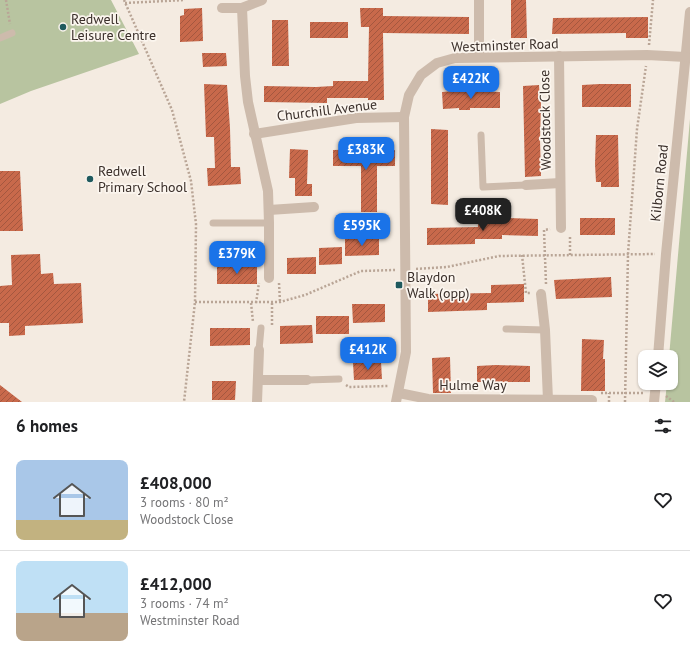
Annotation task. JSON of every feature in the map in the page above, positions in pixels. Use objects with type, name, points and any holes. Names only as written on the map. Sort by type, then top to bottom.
[{"type":"street","points":[[222,8],[242,8],[262,0]]},
{"type":"street","points":[[479,0],[480,57]]},
{"type":"street","points":[[242,8],[245,76],[248,102],[268,191],[269,278]]},
{"type":"street","name":"Kilborn Road","points":[[659,350],[666,254],[690,12]]},
{"type":"street","name":"Westminster Road","points":[[398,394],[406,352],[404,116],[409,95],[421,75],[437,63],[455,58],[648,55],[686,57]]},
{"type":"street","name":"Woodstock Close","points":[[559,56],[561,228]]},
{"type":"street","name":"Churchill Avenue","points":[[254,134],[356,118],[404,116]]},
{"type":"street","name":"Woodstock Close","points":[[526,185],[560,183]]},
{"type":"street","points":[[269,210],[314,207]]},
{"type":"street","points":[[541,294],[545,330],[548,400]]},
{"type":"street","points":[[257,402],[259,350]]},
{"type":"street","points":[[258,380],[307,380]]},
{"type":"street","name":"Hulme Way","points":[[398,394],[428,399],[592,400]]},
{"type":"lane","points":[[0,38],[12,32]]},
{"type":"lane","points":[[481,134],[483,187],[526,185]]},
{"type":"lane","points":[[213,223],[269,223]]},
{"type":"lane","points":[[259,350],[261,328]]},
{"type":"lane","points":[[506,329],[545,330]]},
{"type":"lane","points":[[307,380],[339,379]]},
{"type":"path","points":[[6,0],[12,32]]},
{"type":"path","points":[[184,402],[195,302],[196,224],[191,181],[172,110],[125,2],[185,0]]},
{"type":"path","points":[[625,402],[628,254],[637,129],[648,55],[654,0]]},
{"type":"path","points":[[522,255],[526,293],[546,294],[544,230],[570,228],[570,255]]},
{"type":"path","points":[[195,302],[280,302],[305,295],[361,271],[406,270],[447,266],[499,256],[666,254]]},
{"type":"path","points":[[339,379],[349,387],[391,386],[398,394]]},
{"type":"path","points":[[592,400],[596,393],[646,393],[648,396],[655,399],[667,396],[674,402]]},
{"type":"path","points":[[609,393],[609,402]]},
{"type":"green space","name":"Redwell Leisure Centre","points":[[0,0],[111,0],[139,54],[31,91],[0,104]]},
{"type":"green space","points":[[690,119],[690,402],[665,402],[666,390],[678,390],[678,350],[670,350]]},
{"type":"building","points":[[511,0],[526,0],[527,38],[511,38]]},
{"type":"building","points":[[202,8],[203,41],[180,42],[180,16],[184,15],[184,9]]},
{"type":"building","points":[[360,8],[383,8],[383,16],[469,17],[469,34],[383,33],[384,100],[368,100],[368,98],[327,98],[327,103],[264,102],[264,86],[316,87],[333,86],[333,81],[368,81],[369,27],[361,27]]},
{"type":"building","points":[[648,17],[648,38],[626,38],[626,33],[552,34],[553,18]]},
{"type":"building","points":[[272,20],[288,20],[289,66],[272,66]]},
{"type":"building","points":[[310,22],[348,22],[348,38],[310,38]]},
{"type":"building","points":[[202,53],[226,53],[227,66],[203,67]]},
{"type":"building","points":[[204,84],[227,85],[231,167],[240,167],[241,184],[208,186],[207,168],[215,168],[214,137],[206,137]]},
{"type":"building","points":[[631,84],[631,107],[582,107],[582,85]]},
{"type":"building","points":[[539,85],[541,102],[541,176],[525,177],[523,86]]},
{"type":"building","points":[[442,92],[500,92],[500,108],[470,108],[470,110],[459,110],[459,108],[443,109]]},
{"type":"building","points":[[431,129],[448,130],[448,205],[431,204]]},
{"type":"building","points":[[596,135],[618,135],[619,187],[601,187],[601,182],[596,182]]},
{"type":"building","points":[[290,149],[308,150],[307,184],[312,184],[312,196],[295,196],[295,178],[289,178]]},
{"type":"building","points":[[333,150],[395,150],[395,166],[377,166],[377,212],[361,212],[361,166],[333,166]]},
{"type":"building","points":[[0,171],[20,171],[23,231],[0,231]]},
{"type":"building","points":[[505,218],[538,219],[538,236],[502,235],[502,239],[475,239],[475,244],[427,245],[427,228],[478,227],[478,222],[505,221]]},
{"type":"building","points":[[580,218],[615,218],[615,235],[580,235]]},
{"type":"building","points":[[379,238],[379,255],[345,256],[345,239]]},
{"type":"building","points":[[342,247],[342,264],[319,265],[319,248]]},
{"type":"building","points":[[40,254],[41,274],[53,273],[54,284],[81,283],[83,323],[25,326],[25,335],[9,336],[9,323],[0,323],[0,286],[12,285],[11,255]]},
{"type":"building","points":[[316,257],[316,274],[287,274],[287,258]]},
{"type":"building","points":[[217,266],[257,266],[257,284],[217,284]]},
{"type":"building","points":[[611,277],[612,297],[556,299],[554,280]]},
{"type":"building","points":[[524,284],[524,302],[487,303],[487,310],[428,312],[428,294],[491,293],[491,285]]},
{"type":"building","points":[[352,304],[385,304],[385,322],[353,323]]},
{"type":"building","points":[[316,316],[349,316],[349,334],[316,334]]},
{"type":"building","points":[[312,325],[313,343],[280,344],[280,326]]},
{"type":"building","points":[[210,328],[250,328],[250,345],[210,346]]},
{"type":"building","points":[[582,339],[604,340],[603,359],[605,359],[605,391],[581,391]]},
{"type":"building","points":[[450,357],[451,393],[433,393],[432,358]]},
{"type":"building","points":[[381,362],[382,379],[354,380],[353,363]]},
{"type":"building","points":[[477,366],[530,366],[530,382],[477,382]]},
{"type":"building","points":[[212,381],[236,381],[235,400],[212,400]]},
{"type":"building","points":[[0,385],[22,402],[0,402]]},
{"type":"place","name":"Redwell Leisure Centre","points":[[63,27]]},
{"type":"place","name":"Redwell Primary School","points":[[90,179]]},
{"type":"place","name":"Blaydon Walk (opp)","points":[[399,285]]}]
